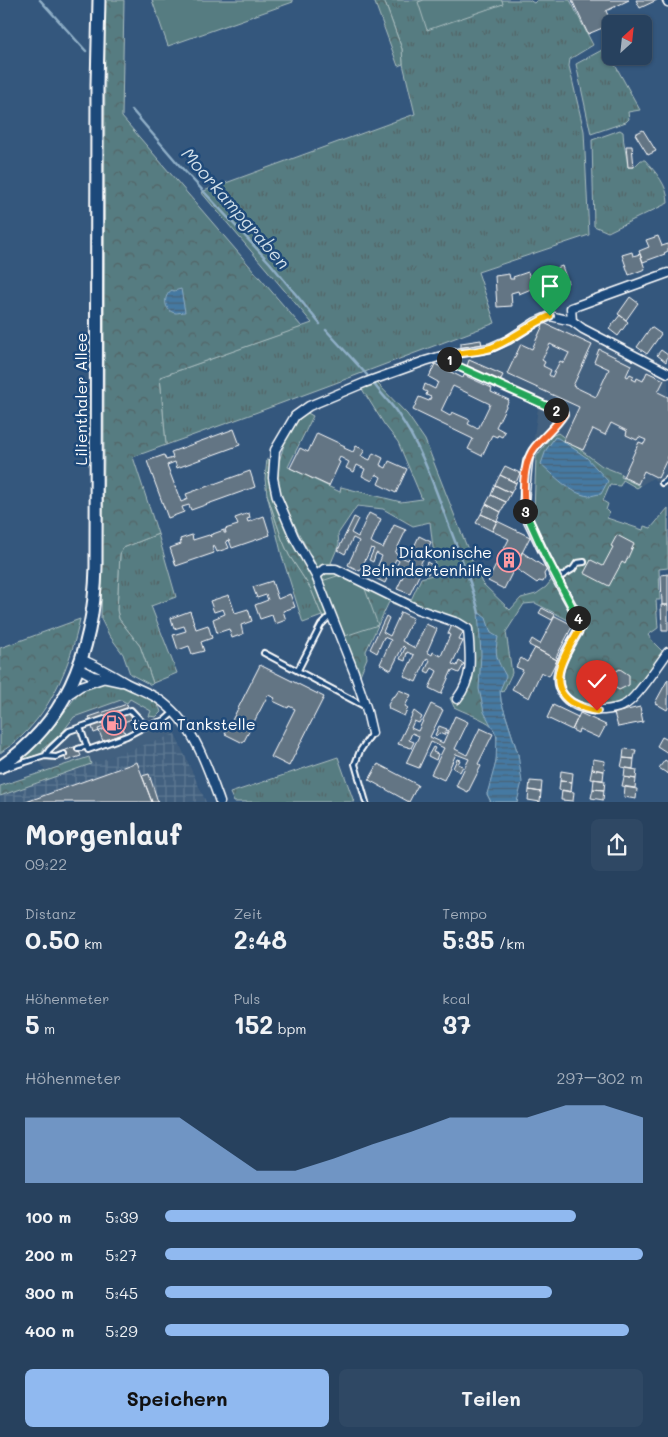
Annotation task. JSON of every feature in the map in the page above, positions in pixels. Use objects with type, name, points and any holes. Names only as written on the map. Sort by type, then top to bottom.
[{"type":"main road","name":"Lilienthaler Allee","points":[[0,768],[41,732],[57,711],[80,664],[91,624],[96,582],[97,84],[99,0]]},
{"type":"street","points":[[572,321],[572,308],[668,273]]},
{"type":"street","points":[[372,733],[366,707],[316,576],[294,537],[277,497],[273,478],[275,450],[295,416],[309,406],[364,383],[445,355],[490,348],[550,316],[572,321],[583,329],[668,373]]},
{"type":"street","points":[[528,460],[524,500],[526,516],[580,622],[580,628],[560,667],[558,678],[559,687],[563,695],[570,701],[589,710],[597,711],[625,705],[633,698],[668,652]]},
{"type":"street","points":[[316,576],[324,569],[336,569],[417,610],[458,623],[468,629],[471,656],[468,678],[465,688],[457,699]]},
{"type":"street","points":[[80,664],[93,676],[128,684]]},
{"type":"street","points":[[80,664],[100,667],[156,698],[174,712],[193,736],[204,757],[220,802]]},
{"type":"street","points":[[66,696],[85,684],[104,679]]},
{"type":"lane","points":[[445,355],[455,365],[564,414],[559,422],[535,447],[528,460]]},
{"type":"lane","points":[[662,484],[668,479]]},
{"type":"lane","points":[[557,578],[572,569],[577,563],[584,562]]},
{"type":"lane","points":[[298,670],[321,626],[330,616]]},
{"type":"lane","points":[[264,653],[366,707]]},
{"type":"lane","points":[[45,756],[69,730],[131,710],[146,726]]},
{"type":"lane","points":[[80,727],[88,750],[165,720],[174,712]]},
{"type":"lane","points":[[366,802],[355,764],[372,733]]},
{"type":"lane","points":[[78,749],[87,746]]},
{"type":"lane","points":[[0,768],[45,756],[56,757],[64,754]]},
{"type":"shaded area","points":[[181,289],[185,312],[172,312],[167,307],[167,296],[172,290]]},
{"type":"shaded area","points":[[552,320],[668,379],[668,472],[661,481],[657,482],[653,478],[640,486],[621,477],[622,473],[602,466],[558,433],[551,436],[536,457],[533,444],[538,408],[535,400],[457,364],[454,360],[493,354],[509,347],[538,327]]},
{"type":"shaded area","points":[[555,437],[586,457],[608,481],[601,494],[589,496],[575,492],[541,464],[546,450]]},
{"type":"shaded area","points":[[478,612],[486,618],[491,633],[498,637],[497,657],[506,676],[500,690],[501,701],[518,754],[522,782],[517,802],[491,802],[487,794],[496,762],[497,736],[484,712],[479,689],[481,653]]},
{"type":"shaded area","points":[[130,699],[151,711],[149,716],[156,717],[159,715],[170,724],[175,734],[91,764],[88,757],[45,771],[36,756],[42,753],[44,748],[61,734],[74,717],[121,700]]},
{"type":"shaded area","points":[[175,734],[206,802],[0,802],[0,796]]},
{"type":"green space","points":[[105,0],[124,0],[122,117],[302,327],[160,377],[166,445],[133,457],[158,534],[123,548],[120,554],[117,610],[119,619],[140,646],[153,683],[151,685],[130,674],[123,654],[109,635],[101,619],[104,462]]},
{"type":"green space","points":[[152,0],[292,0],[293,2],[168,46]]},
{"type":"green space","points":[[374,0],[384,0],[402,49],[403,64],[398,66]]},
{"type":"green space","points":[[384,0],[529,0],[534,3],[537,0],[570,0],[593,45],[570,59],[569,66],[584,131],[589,235],[478,272],[495,323],[166,445],[160,377],[312,323],[201,192],[415,114],[403,64],[402,49]]},
{"type":"green space","points":[[424,0],[502,0],[503,4],[427,30],[418,2]]},
{"type":"green space","points":[[602,50],[602,65],[615,65],[640,110],[628,112],[629,119],[626,122],[591,134],[576,64]]},
{"type":"green space","points":[[620,130],[623,132],[628,167],[634,167],[641,160],[645,160],[664,185],[668,203],[608,232],[594,226],[592,140]]},
{"type":"green space","points":[[377,383],[407,414],[425,440],[482,583],[510,610],[521,598],[536,594],[546,587],[558,572],[528,511],[534,511],[536,457],[551,436],[558,433],[602,466],[622,474],[621,477],[640,486],[637,488],[623,480],[620,486],[610,485],[603,501],[608,504],[606,510],[609,513],[607,518],[643,530],[644,526],[651,528],[668,508],[668,568],[659,569],[660,600],[656,600],[658,628],[648,635],[664,653],[627,700],[601,709],[576,702],[567,696],[562,683],[562,672],[584,627],[583,620],[570,616],[568,620],[535,603],[524,604],[506,632],[512,673],[503,692],[500,691],[501,701],[518,754],[517,802],[491,802],[487,794],[496,759],[497,740],[495,732],[489,723],[454,707],[450,698],[460,691],[465,678],[467,662],[466,631],[458,626],[424,616],[389,602],[366,651],[367,658],[360,675],[342,637],[315,563],[281,496],[278,480],[279,462],[285,441],[295,424],[306,412],[313,416],[288,467],[340,492],[341,487],[401,502],[422,499],[398,442],[362,389]],"holes":[[[357,506],[383,509],[413,526],[430,522],[436,574],[421,578],[411,600],[331,563],[339,544],[338,534]]]},
{"type":"green space","points":[[267,459],[272,461],[274,496],[294,546],[310,574],[327,615],[322,616],[311,589],[289,555],[282,539],[267,494],[265,479]]},
{"type":"green space","points":[[267,494],[289,555],[311,589],[322,616],[303,623],[282,556]]},
{"type":"green space","points":[[158,534],[176,597],[151,606],[177,673],[153,683],[140,646],[119,619],[117,610],[120,554],[123,548]]},
{"type":"green space","points":[[340,575],[364,586],[378,625],[342,637],[322,581]]},
{"type":"green space","points":[[80,619],[72,651],[52,697],[33,724],[19,739],[0,753],[0,648]]},
{"type":"green space","points":[[101,683],[117,685],[144,695],[158,706],[161,712],[156,717],[149,716],[151,711],[130,699],[127,703],[121,700],[74,717],[61,734],[44,748],[42,753],[10,765],[55,725],[79,692]]},
{"type":"green space","points":[[89,757],[91,764],[0,796],[0,786]]},
{"type":"green space","points":[[338,757],[354,802],[234,802],[230,793]]},
{"type":"building","points":[[572,0],[629,0],[606,11],[608,15],[602,15],[602,28],[588,34]]},
{"type":"building","points":[[636,0],[657,0],[640,8]]},
{"type":"building","points":[[643,130],[656,151],[648,155],[635,134]]},
{"type":"building","points":[[626,146],[632,146],[634,167],[628,167]]},
{"type":"building","points":[[658,236],[662,246],[668,244],[668,251],[665,254],[643,262],[639,251],[649,247],[646,240]]},
{"type":"building","points":[[632,252],[633,256],[640,254],[645,269],[629,275],[622,255]]},
{"type":"building","points":[[562,266],[568,283],[539,293],[536,287],[519,294],[518,291],[511,293],[512,306],[497,307],[495,276],[509,274],[510,279],[514,279],[513,277],[528,272],[530,278]]},
{"type":"building","points":[[630,297],[638,303],[626,320],[618,314]]},
{"type":"building","points":[[620,315],[628,322],[618,336],[609,329]]},
{"type":"building","points":[[544,323],[592,345],[573,386],[596,397],[609,369],[594,362],[599,349],[631,365],[626,376],[628,377],[630,374],[634,376],[632,379],[636,381],[637,378],[643,381],[647,372],[664,380],[658,392],[668,397],[668,457],[658,478],[644,471],[638,484],[623,477],[639,442],[644,444],[646,440],[639,437],[637,440],[626,435],[627,431],[611,423],[605,435],[593,429],[583,450],[563,441],[579,407],[507,374],[521,344],[532,349]],"holes":[[[550,344],[569,353],[564,363],[560,361],[552,377],[549,375],[551,370],[543,366],[545,362],[542,360]]]},
{"type":"building","points":[[651,327],[661,334],[647,354],[637,347]]},
{"type":"building","points":[[481,340],[482,346],[461,349],[461,343]]},
{"type":"building","points":[[661,350],[668,355],[666,362],[657,355]]},
{"type":"building","points":[[469,360],[503,375],[500,381],[467,366]]},
{"type":"building","points":[[435,364],[463,378],[464,375],[492,388],[491,392],[509,400],[496,427],[505,432],[502,437],[492,435],[482,456],[468,449],[473,439],[413,410],[419,397],[429,401],[431,397],[426,395],[427,392],[423,390],[425,384],[435,389],[438,382],[429,377]],"holes":[[[453,386],[490,404],[478,429],[468,424],[470,420],[452,412],[450,416],[441,411]]]},
{"type":"building","points":[[234,429],[240,445],[177,468],[175,462],[167,465],[181,502],[188,499],[186,494],[250,471],[255,487],[191,510],[189,505],[182,507],[184,512],[168,518],[147,461],[164,455],[166,460],[173,458],[171,452]]},
{"type":"building","points":[[317,433],[345,446],[344,448],[353,452],[356,446],[365,450],[361,456],[370,460],[373,453],[383,458],[380,465],[386,468],[389,461],[407,469],[396,493],[378,484],[381,477],[376,474],[372,481],[362,476],[365,469],[357,465],[354,472],[346,468],[349,462],[340,457],[338,461],[340,462],[329,486],[290,468],[300,448],[308,452]]},
{"type":"building","points":[[505,466],[520,473],[516,483],[500,475]]},
{"type":"building","points":[[500,475],[516,483],[511,493],[495,485]]},
{"type":"building","points":[[495,485],[511,493],[506,502],[491,495]]},
{"type":"building","points":[[491,495],[506,502],[501,512],[486,504]]},
{"type":"building","points":[[486,504],[501,512],[497,521],[481,514]]},
{"type":"building","points":[[249,513],[250,518],[247,519],[248,522],[264,516],[270,535],[232,548],[229,540],[226,541],[229,548],[217,552],[214,545],[212,546],[214,553],[176,566],[170,548],[181,544],[180,539],[192,535],[193,540],[209,535],[211,537],[210,535],[224,530],[224,533],[226,533],[225,529],[238,525],[235,518]]},
{"type":"building","points":[[369,513],[381,519],[371,542],[376,545],[383,548],[394,525],[406,530],[395,553],[401,557],[408,560],[419,536],[431,542],[420,565],[425,567],[427,562],[432,565],[428,574],[421,571],[410,594],[397,589],[407,568],[401,565],[398,574],[393,572],[399,561],[396,559],[385,583],[373,577],[382,556],[376,553],[373,562],[369,560],[374,549],[371,548],[360,571],[348,565],[359,541],[353,538],[345,554],[338,550],[354,517],[358,519],[351,533],[358,537]]},
{"type":"building","points":[[481,514],[497,521],[492,531],[476,523]]},
{"type":"building","name":"Diakonische Behindertenhilfe","points":[[497,521],[530,537],[504,589],[488,581],[509,539],[492,531]]},
{"type":"building","points":[[617,535],[634,544],[625,564],[622,562],[609,586],[584,573],[591,560],[603,566]]},
{"type":"building","points":[[522,552],[547,569],[543,582],[539,581],[537,583],[515,568]]},
{"type":"building","points":[[668,574],[668,605],[662,605],[661,575]]},
{"type":"building","points":[[272,581],[278,599],[290,594],[295,607],[283,611],[286,620],[275,624],[272,615],[260,619],[255,605],[268,600],[266,595],[257,598],[253,587]]},
{"type":"building","points":[[229,595],[235,613],[248,609],[252,621],[241,625],[243,634],[232,638],[229,629],[217,633],[213,619],[225,614],[223,609],[214,612],[210,601]]},
{"type":"building","points":[[661,605],[668,605],[668,631],[662,631]]},
{"type":"building","points":[[542,608],[555,615],[552,620],[539,613]]},
{"type":"building","points":[[190,611],[196,629],[208,625],[212,638],[201,642],[204,651],[192,654],[189,646],[178,650],[173,635],[186,631],[184,626],[174,629],[171,618]]},
{"type":"building","points":[[401,612],[413,618],[402,641],[415,648],[426,624],[437,629],[427,652],[432,655],[433,652],[441,656],[452,625],[464,630],[459,640],[463,641],[452,664],[457,666],[459,661],[464,664],[459,673],[452,670],[441,694],[429,688],[437,671],[432,668],[429,673],[425,671],[430,660],[427,658],[416,682],[404,676],[414,655],[407,652],[405,661],[400,659],[405,648],[403,646],[391,670],[380,664],[391,640],[384,637],[377,653],[370,649],[386,616],[389,618],[383,632],[390,636]]},
{"type":"building","points":[[555,616],[573,625],[556,657],[558,658],[557,660],[529,645],[532,639],[540,644]]},
{"type":"building","points":[[535,648],[557,660],[549,676],[541,672],[529,698],[512,689],[523,670],[516,667],[521,658],[527,662]]},
{"type":"building","points":[[260,665],[324,697],[289,766],[271,757],[295,709],[273,701],[275,698],[268,695],[243,743],[225,734]]},
{"type":"building","points":[[620,669],[629,675],[629,685],[619,690],[611,685],[611,674]]},
{"type":"building","points":[[668,679],[668,708],[667,710],[655,703]]},
{"type":"building","points":[[399,690],[411,695],[405,706],[408,708],[404,716],[389,709],[388,705],[392,697]]},
{"type":"building","points":[[127,704],[132,719],[94,733],[89,717]]},
{"type":"building","points":[[431,704],[443,710],[430,737],[443,743],[455,716],[468,722],[455,749],[467,755],[480,728],[493,734],[478,764],[481,766],[468,792],[456,786],[469,759],[456,754],[444,780],[431,774],[444,748],[431,742],[419,768],[406,763],[419,736],[412,733],[409,740],[414,742],[411,748],[398,744],[414,711],[422,717],[419,723],[414,721],[411,728],[418,731]]},
{"type":"building","points":[[553,705],[578,717],[572,730],[547,718]]},
{"type":"building","points":[[640,707],[643,722],[618,727],[614,713]]},
{"type":"building","points":[[580,713],[606,725],[599,738],[579,729],[578,733],[572,730]]},
{"type":"building","points":[[120,721],[125,733],[103,741],[98,729]]},
{"type":"building","points":[[439,726],[447,729],[444,735],[439,733],[437,736],[435,735]]},
{"type":"building","points":[[662,737],[668,740],[668,753],[657,746]]},
{"type":"building","points":[[77,746],[81,756],[66,761],[63,751]]},
{"type":"building","points":[[433,747],[435,748],[433,752],[438,754],[436,760],[428,756]]},
{"type":"building","points":[[624,749],[636,750],[634,759],[623,758]]},
{"type":"building","points":[[623,758],[634,759],[633,769],[621,767]]},
{"type":"building","points":[[457,759],[460,760],[458,764],[463,766],[460,772],[453,768]]},
{"type":"building","points":[[593,759],[605,761],[604,771],[592,769]]},
{"type":"building","points":[[665,760],[668,762],[668,774],[659,768]]},
{"type":"building","points":[[137,762],[152,802],[26,802]]},
{"type":"building","points":[[378,764],[418,785],[409,802],[369,780]]},
{"type":"building","points":[[625,768],[637,770],[636,779],[624,777]]},
{"type":"building","points":[[592,769],[604,771],[603,780],[590,779]]},
{"type":"building","points":[[561,771],[573,773],[572,782],[560,781]]},
{"type":"building","points":[[149,774],[158,802],[152,802],[142,776]]},
{"type":"building","points":[[624,777],[636,779],[635,788],[622,786]]},
{"type":"building","points":[[594,779],[605,781],[604,790],[593,789]]},
{"type":"building","points":[[530,781],[542,782],[541,792],[529,790]]},
{"type":"building","points":[[560,781],[572,782],[571,792],[559,790]]},
{"type":"building","points":[[625,787],[637,789],[636,799],[624,797]]},
{"type":"building","points":[[593,789],[604,790],[603,800],[591,798]]},
{"type":"building","points":[[529,790],[541,792],[540,802],[528,800]]},
{"type":"building","points":[[562,790],[574,792],[573,801],[561,800]]},
{"type":"waterway","name":"Moorkampgraben","points":[[40,0],[86,51]]},
{"type":"waterway","name":"Moorkampgraben","points":[[132,110],[180,166],[270,263],[320,324]]},
{"type":"waterway","name":"Moorkampgraben","points":[[326,330],[367,375]]},
{"type":"waterway","name":"Moorkampgraben","points":[[374,384],[398,414],[419,450],[464,564],[479,613]]},
{"type":"place","name":"Diakonische Behindertenhilfe","points":[[509,560]]},
{"type":"place","name":"team Tankstelle","points":[[114,723]]},
{"type":"route","points":[[550,316],[490,348],[445,355],[455,365],[564,414],[529,456],[526,466],[524,500],[526,516],[580,622],[580,628],[560,667],[559,687],[563,695],[579,707],[597,711]]}]
